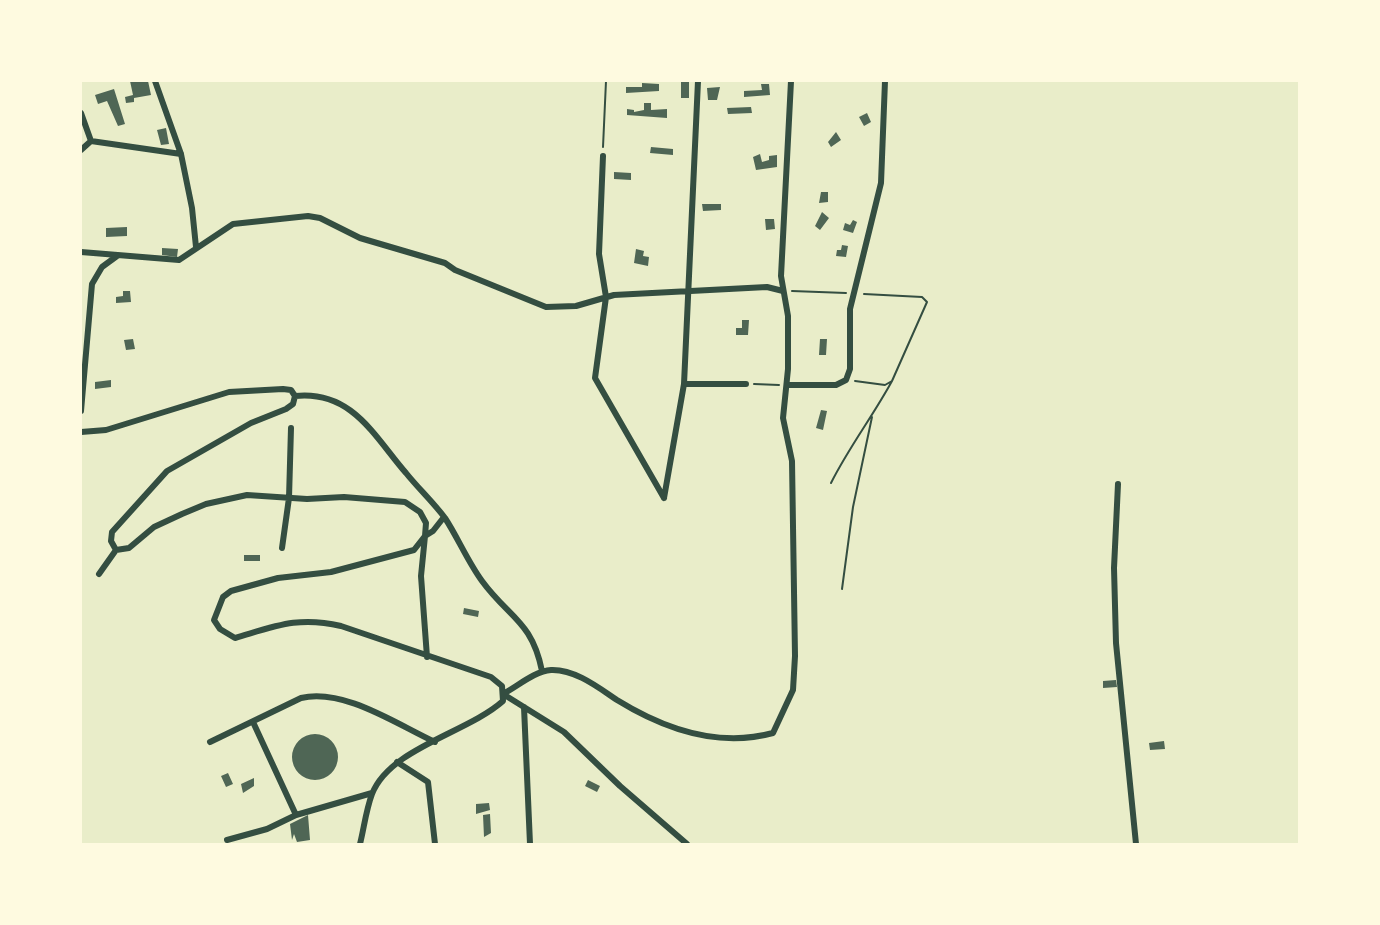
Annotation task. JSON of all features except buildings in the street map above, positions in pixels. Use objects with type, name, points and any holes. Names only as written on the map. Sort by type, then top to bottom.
[{"type":"street","points":[[155,81],[182,154],[192,208],[196,247]]},
{"type":"street","points":[[603,156],[599,254],[606,297],[595,378],[664,498],[684,384],[698,81]]},
{"type":"street","points":[[503,694],[542,671],[555,670],[575,675],[631,708],[685,732],[722,740],[748,740],[773,733],[793,690],[795,656],[792,461],[783,418],[787,385],[788,316],[781,276],[791,81]]},
{"type":"street","points":[[787,385],[836,385],[846,380],[850,369],[850,309],[856,294],[865,241],[881,183],[885,81]]},
{"type":"street","points":[[81,113],[91,141]]},
{"type":"street","points":[[91,141],[182,154]]},
{"type":"street","points":[[81,150],[91,141]]},
{"type":"street","points":[[81,252],[179,260],[233,224],[308,216],[320,218],[360,238],[445,263],[546,307],[576,306],[606,297],[767,287],[783,291]]},
{"type":"street","points":[[81,411],[92,284],[102,267],[117,255]]},
{"type":"street","points":[[684,384],[746,384]]},
{"type":"street","points":[[81,432],[106,430],[229,392],[283,389],[291,390],[296,396]]},
{"type":"street","points":[[296,396],[314,394],[322,396],[354,412],[370,427],[444,517],[482,581],[516,616],[537,648],[542,671]]},
{"type":"street","points":[[116,550],[111,541],[112,532],[167,471],[251,423],[286,409],[293,404],[296,396]]},
{"type":"street","points":[[282,548],[289,498],[291,428]]},
{"type":"street","points":[[1118,484],[1114,567],[1116,643],[1136,844]]},
{"type":"street","points":[[99,574],[116,550],[129,548],[154,527],[206,504],[247,495],[289,498],[344,497],[405,502],[420,512],[426,523],[421,576],[427,657]]},
{"type":"street","points":[[360,844],[372,793],[397,762],[489,713],[502,701],[502,686],[491,677],[318,620],[296,620],[234,638],[220,629],[214,620],[224,597],[231,591],[278,578],[331,572],[414,550],[444,517]]},
{"type":"street","points":[[503,694],[564,732],[620,786],[687,844]]},
{"type":"street","points":[[210,742],[301,698],[316,695],[345,699],[435,742]]},
{"type":"street","points":[[524,707],[530,844]]},
{"type":"street","points":[[253,722],[296,815]]},
{"type":"street","points":[[397,762],[428,782],[435,844]]},
{"type":"street","points":[[226,840],[267,829],[296,815],[372,793]]},
{"type":"path","points":[[603,156],[606,81]]},
{"type":"path","points":[[783,291],[922,297],[927,302],[872,417],[850,446],[831,483]]},
{"type":"path","points":[[846,380],[885,385],[891,381]]},
{"type":"path","points":[[746,384],[787,385]]},
{"type":"path","points":[[842,589],[858,480],[872,417]]}]
